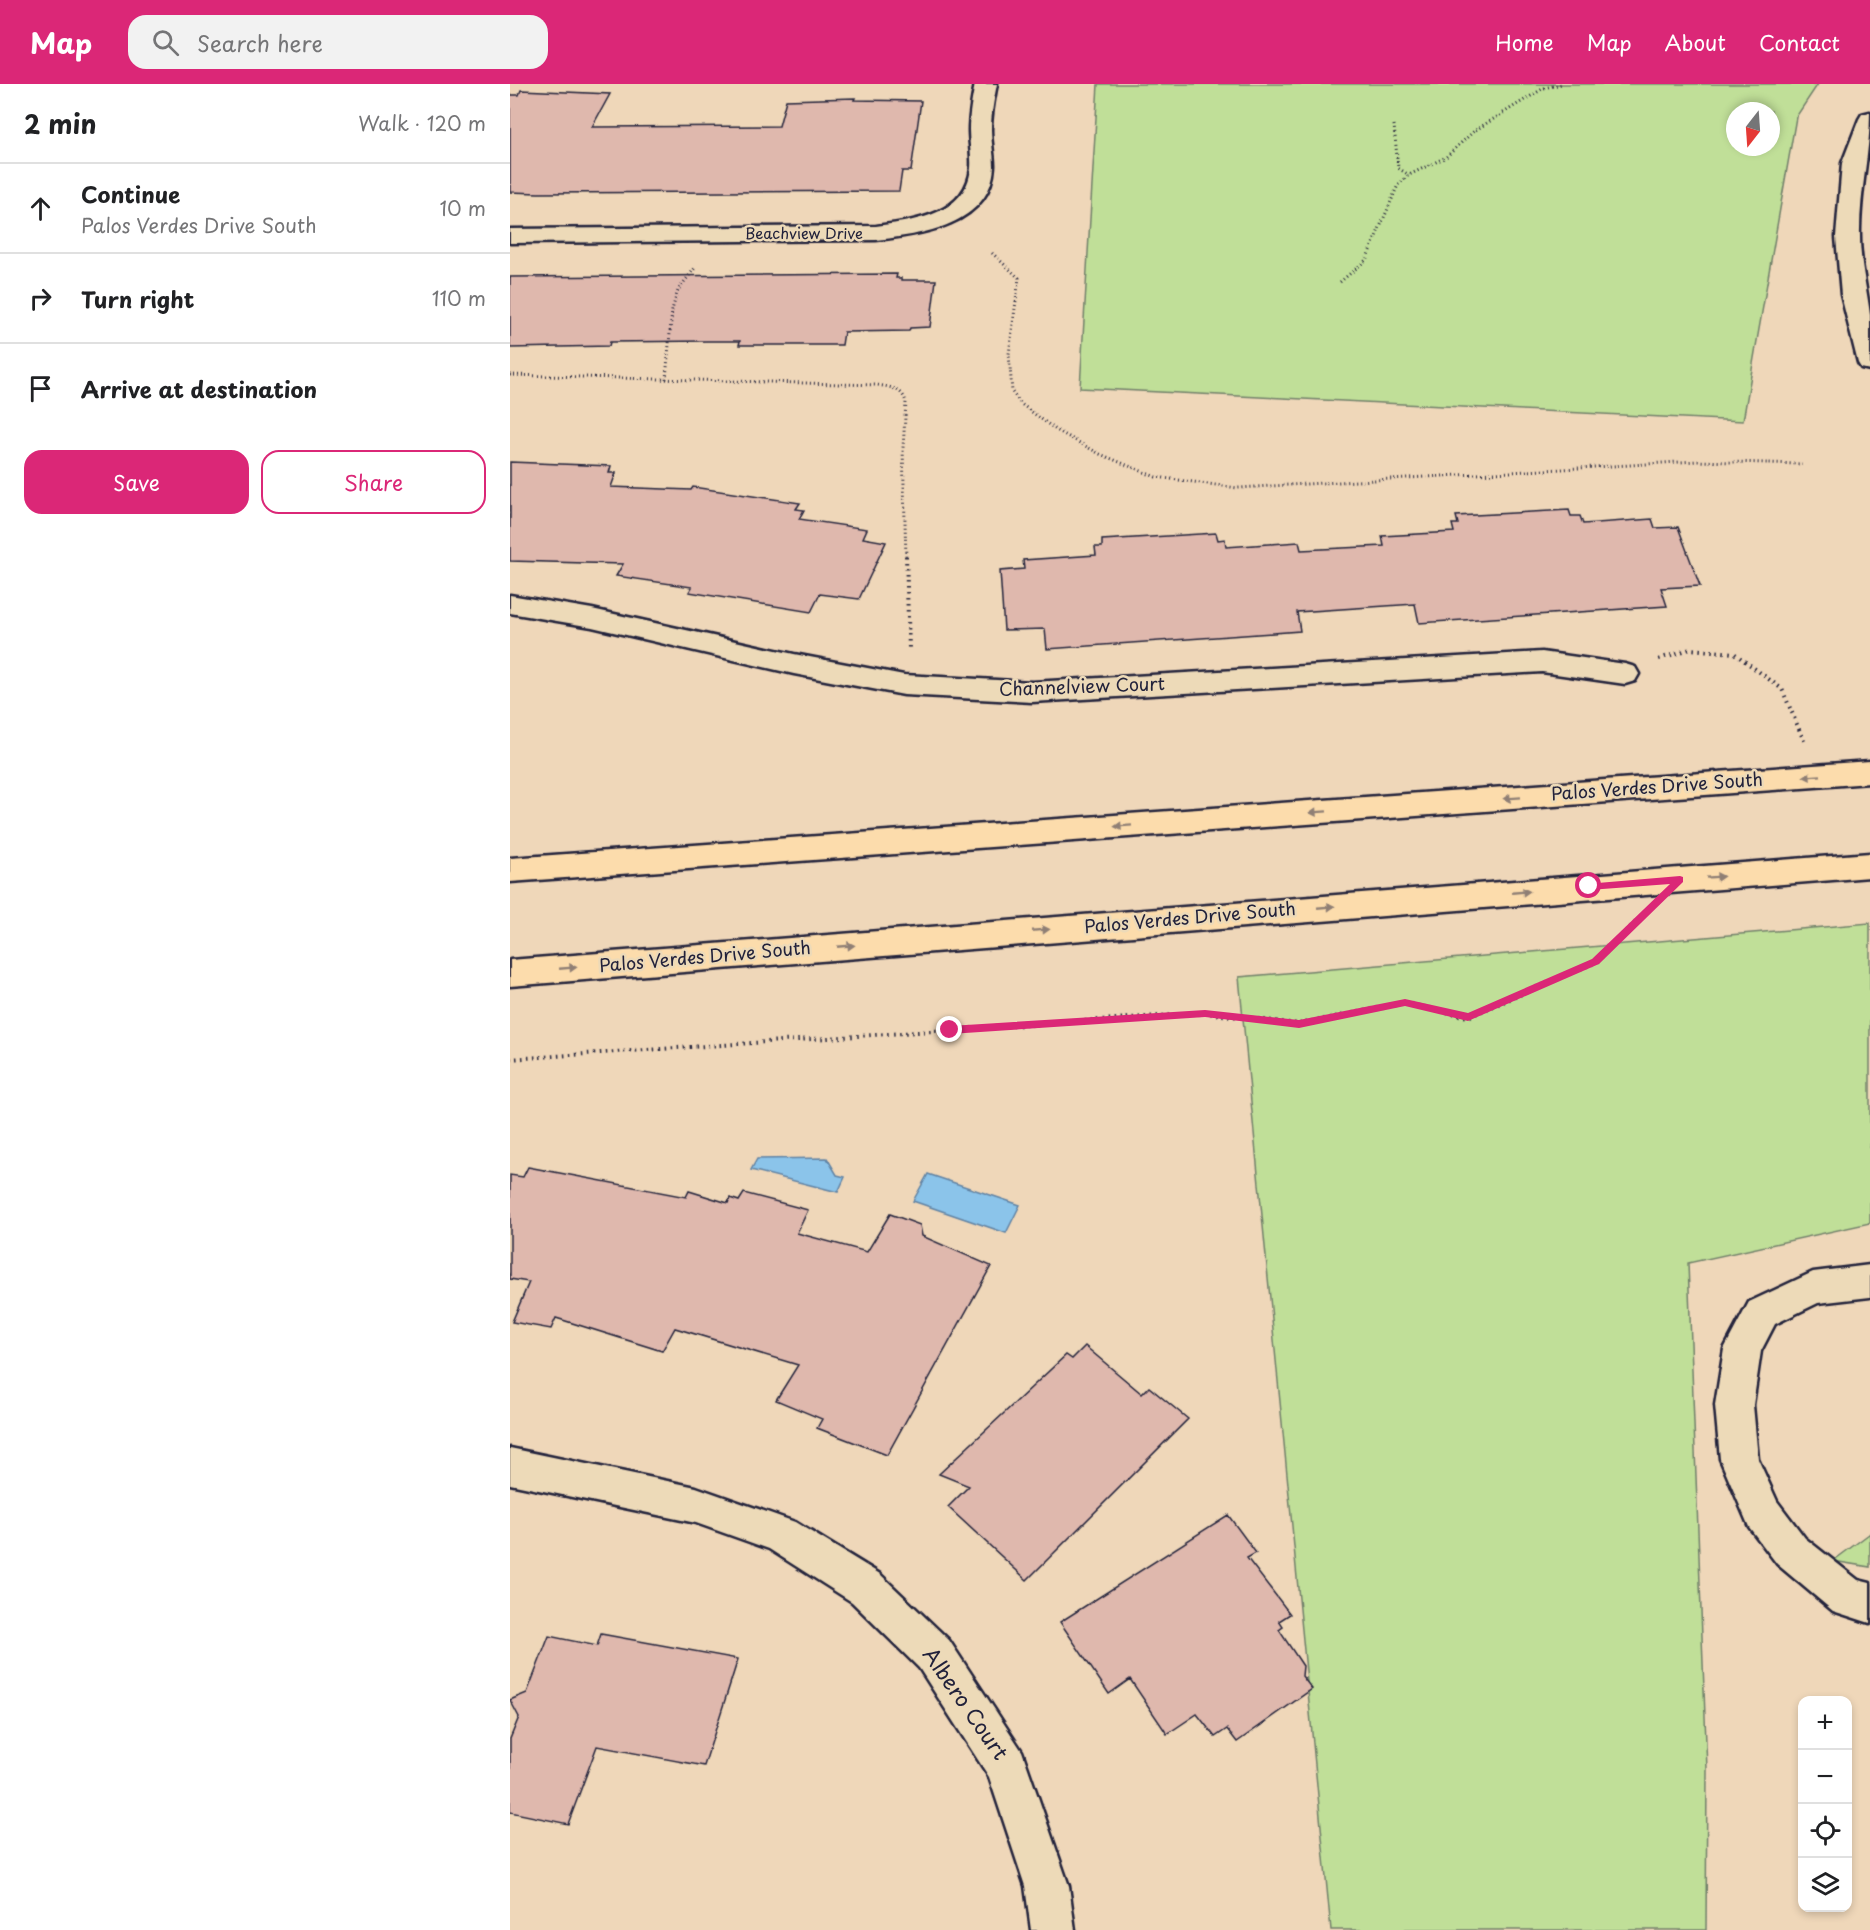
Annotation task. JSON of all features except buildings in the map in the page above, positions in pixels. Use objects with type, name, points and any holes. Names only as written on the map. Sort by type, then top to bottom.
[{"type":"main road","name":"Palos Verdes Drive South","points":[[510,870],[1870,772]]},
{"type":"main road","name":"Palos Verdes Drive South","points":[[510,973],[1680,879],[1870,866]]},
{"type":"street","name":"Beachview Drive","points":[[510,236],[876,233],[922,228],[955,214],[973,196],[982,171],[979,131],[986,84]]},
{"type":"street","points":[[1870,119],[1848,237],[1853,295],[1870,363]]},
{"type":"street","name":"Channelview Court","points":[[510,604],[592,618],[794,664],[904,686],[1032,692],[1542,662],[1625,674]]},
{"type":"street","points":[[1870,1281],[1813,1288],[1762,1312],[1743,1349],[1734,1405],[1739,1459],[1763,1514],[1791,1551],[1847,1597],[1870,1603]]},
{"type":"street","name":"Albero Court","points":[[510,1466],[696,1505],[781,1535],[866,1588],[934,1654],[1007,1766],[1047,1886],[1053,1930]]},
{"type":"path","points":[[1340,282],[1366,260],[1398,185],[1409,175],[1422,171],[1446,157],[1474,131],[1544,88],[1562,84]]},
{"type":"path","points":[[1394,125],[1398,168],[1409,175]]},
{"type":"path","points":[[992,253],[1018,278],[1010,327],[1011,390],[1023,406],[1050,425],[1100,453],[1154,476],[1195,485],[1238,488],[1697,461],[1763,461],[1802,464]]},
{"type":"path","points":[[666,379],[669,366],[669,326],[677,292],[681,283],[692,276]]},
{"type":"path","points":[[510,375],[866,384],[894,388],[904,395],[906,402],[903,448],[909,649]]},
{"type":"path","points":[[1690,649],[1734,653],[1782,689],[1800,735],[1808,746]]},
{"type":"path","points":[[510,1059],[1205,1013],[1299,1024],[1405,1003],[1468,1017],[1596,962],[1680,879]]},
{"type":"green space","points":[[1098,84],[1818,84],[1796,117],[1743,421],[1080,388]]},
{"type":"green space","points":[[1870,923],[1870,1223],[1688,1263],[1707,1770],[1706,1930],[1331,1930],[1239,977]]},
{"type":"green space","points":[[1869,1534],[1870,1567],[1833,1561]]},
{"type":"water","points":[[827,1158],[837,1175],[845,1177],[838,1192],[751,1170],[757,1159]]},
{"type":"water","points":[[928,1174],[1020,1205],[1006,1233],[913,1201]]},
{"type":"route","points":[[950,1030],[1205,1013],[1299,1024],[1405,1003],[1468,1017],[1596,962],[1680,879],[1589,886]]}]
